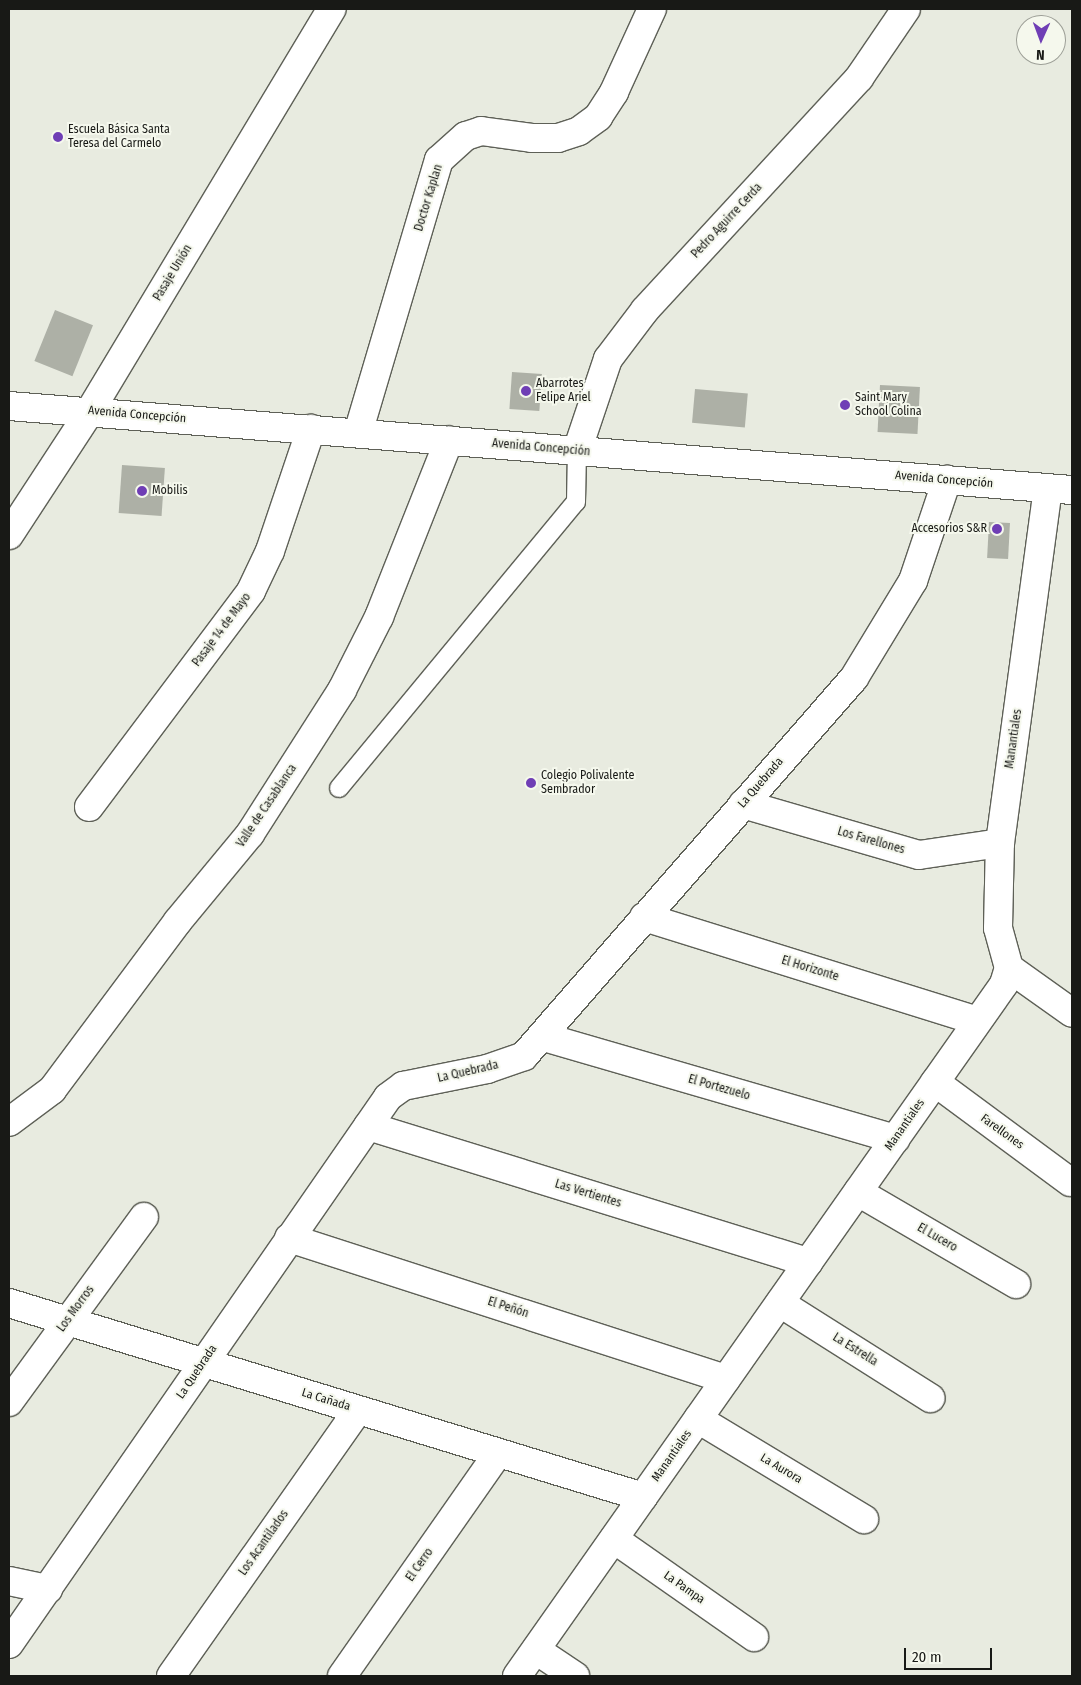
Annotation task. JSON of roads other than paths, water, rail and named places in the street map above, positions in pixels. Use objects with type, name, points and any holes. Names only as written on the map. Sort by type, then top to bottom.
[{"type":"street","name":"Pasaje Unión","points":[[9,535],[90,411],[332,9]]},
{"type":"street","name":"Doctor Kaplan","points":[[358,433],[440,160],[466,136],[481,131],[532,138],[558,138],[579,131],[598,117],[614,92],[652,9]]},
{"type":"street","name":"Pedro Aguirre Cerda","points":[[577,451],[608,359],[645,310],[859,78],[906,9]]},
{"type":"street","name":"Avenida Concepción","points":[[9,406],[1060,489]]},
{"type":"street","name":"Pasaje 14 de Mayo","points":[[89,807],[251,591],[270,551],[311,429]]},
{"type":"street","name":"Valle de Casablanca","points":[[9,1122],[52,1090],[178,921],[250,834],[342,690],[379,617],[449,440]]},
{"type":"street","name":"La Quebrada","points":[[9,1644],[388,1097],[403,1086],[487,1069],[524,1056],[544,1036],[644,917],[854,678],[891,623],[913,581],[947,480]]},
{"type":"street","name":"Manantiales","points":[[517,1676],[1004,984],[1008,968],[998,928],[1000,843],[1060,489]]},
{"type":"street","name":"Los Farellones","points":[[743,804],[919,855],[1000,843]]},
{"type":"street","name":"El Horizonte","points":[[644,917],[977,1021]]},
{"type":"street","points":[[1008,968],[1072,1013]]},
{"type":"street","name":"El Portezuelo","points":[[544,1036],[895,1139]]},
{"type":"street","name":"Farellones","points":[[935,1082],[1070,1182]]},
{"type":"street","name":"Las Vertientes","points":[[368,1126],[808,1262]]},
{"type":"street","name":"El Lucero","points":[[858,1192],[1016,1284]]},
{"type":"street","name":"Los Morros","points":[[9,1402],[144,1217]]},
{"type":"street","name":"El Peñón","points":[[289,1238],[726,1379]]},
{"type":"street","name":"La Cañada","points":[[9,1303],[643,1497]]},
{"type":"street","name":"La Estrella","points":[[780,1303],[930,1398]]},
{"type":"street","name":"Los Acantilados","points":[[171,1676],[358,1410]]},
{"type":"street","name":"La Aurora","points":[[698,1419],[864,1519]]},
{"type":"street","name":"El Cerro","points":[[342,1676],[498,1453]]},
{"type":"street","name":"La Pampa","points":[[614,1539],[754,1637]]},
{"type":"street","points":[[9,1580],[48,1590]]},
{"type":"street","points":[[536,1650],[575,1676]]},
{"type":"lane","points":[[339,788],[576,502],[577,451]]},
{"type":"place","name":"Escuela Básica Santa Teresa del Carmelo","points":[[58,137]]},
{"type":"place","name":"Abarrotes Felipe Ariel","points":[[526,391]]},
{"type":"place","name":"Saint Mary School Colina","points":[[845,405]]},
{"type":"place","name":"Mobilis","points":[[142,491]]},
{"type":"place","name":"Accesorios S&R","points":[[997,529]]},
{"type":"place","name":"Colegio Polivalente Sembrador","points":[[531,783]]}]
